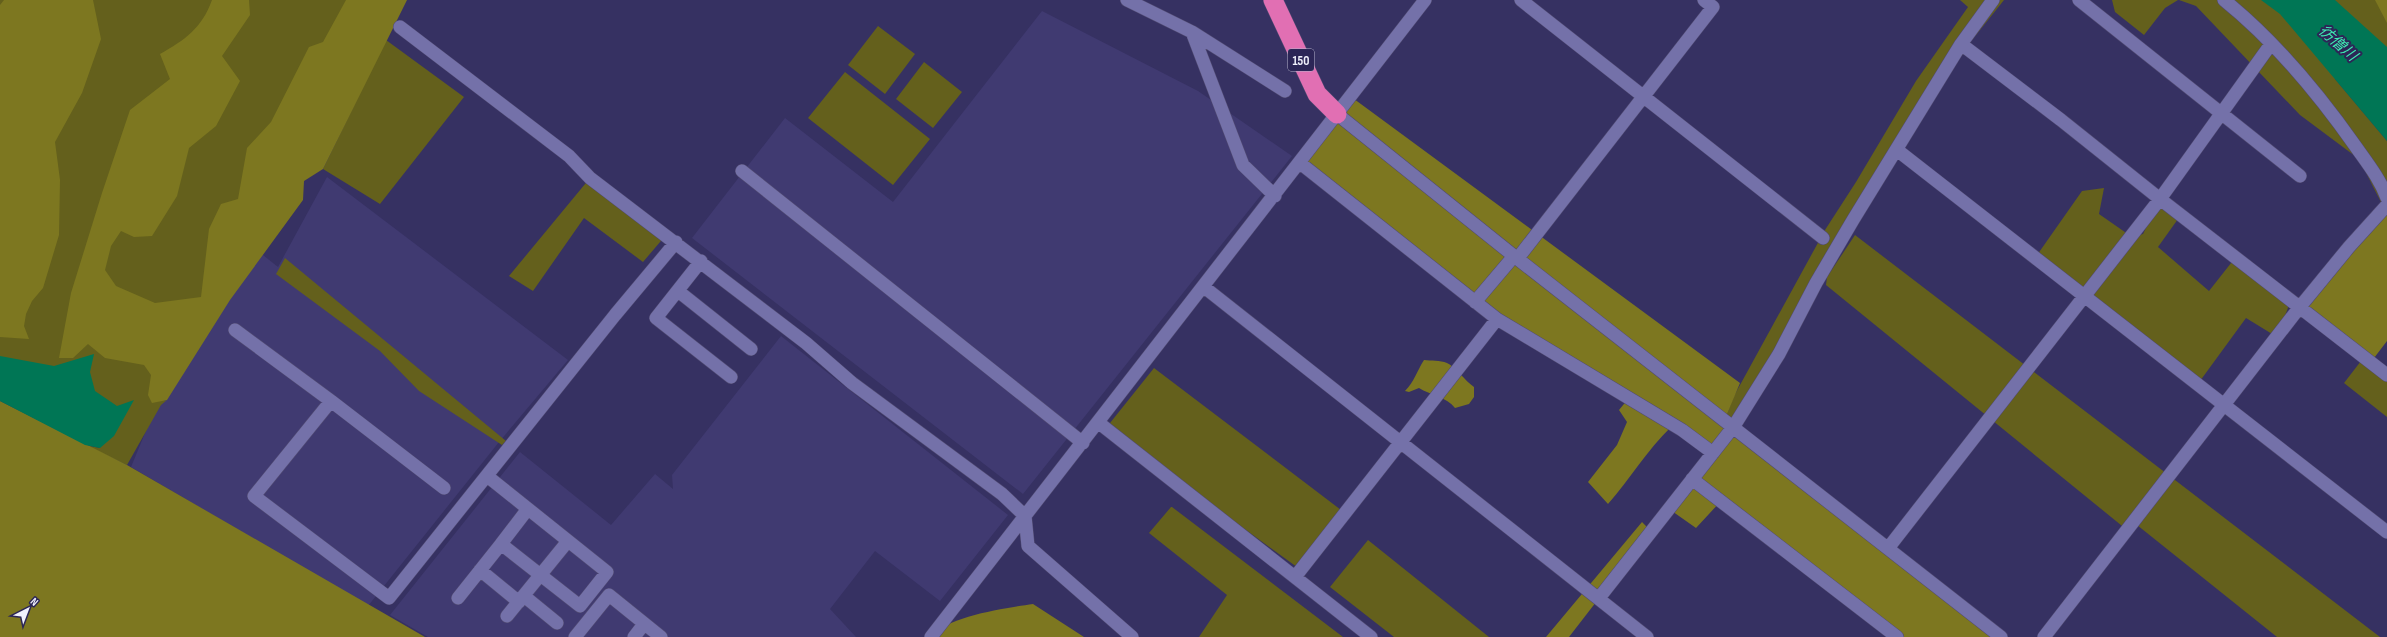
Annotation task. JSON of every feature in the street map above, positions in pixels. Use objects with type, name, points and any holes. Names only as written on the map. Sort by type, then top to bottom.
[{"type":"highway","name":"150","points":[[1273,0],[1317,94],[1337,114]]},
{"type":"street","points":[[1127,0],[1192,32],[1285,91]]},
{"type":"street","points":[[932,637],[1275,196],[1424,0]]},
{"type":"street","points":[[1521,0],[1823,238]]},
{"type":"street","points":[[1476,302],[1516,257],[1713,7],[1704,0]]},
{"type":"street","points":[[1599,598],[1734,426],[1779,354],[1816,283],[1961,44],[1993,0]]},
{"type":"street","points":[[2080,0],[2300,176]]},
{"type":"street","points":[[2224,0],[2248,20],[2271,44],[2338,121],[2382,183],[2387,198]]},
{"type":"street","points":[[400,27],[569,156],[590,178],[701,261],[806,343],[852,383],[1002,494],[1025,516],[1028,546],[1132,637]]},
{"type":"street","points":[[1192,32],[1243,165],[1275,196]]},
{"type":"street","points":[[1961,44],[2062,120],[2160,199],[2387,375]]},
{"type":"street","points":[[1889,547],[2085,298],[2160,199],[2271,44]]},
{"type":"street","points":[[1337,114],[1516,257],[1889,547],[2001,637]]},
{"type":"street","points":[[1897,150],[2387,532]]},
{"type":"street","points":[[1300,163],[1497,319],[1682,430],[1713,453]]},
{"type":"street","points":[[742,171],[1083,443]]},
{"type":"street","points":[[2044,637],[2299,308],[2349,247],[2387,205]]},
{"type":"street","points":[[331,401],[254,496],[389,598],[614,315],[676,242]]},
{"type":"street","points":[[701,261],[656,318],[731,377]]},
{"type":"street","points":[[1204,287],[1647,637]]},
{"type":"street","points":[[678,291],[751,349]]},
{"type":"street","points":[[1295,577],[1497,319]]},
{"type":"street","points":[[235,330],[331,401],[444,488]]},
{"type":"street","points":[[1099,423],[1371,637]]},
{"type":"street","points":[[487,476],[527,510],[607,572],[580,606],[501,544]]},
{"type":"street","points":[[1692,479],[1897,637]]},
{"type":"street","points":[[458,598],[527,510]]},
{"type":"street","points":[[508,616],[568,541]]},
{"type":"street","points":[[480,570],[557,623]]},
{"type":"street","points":[[575,637],[609,594],[661,637]]},
{"type":"street","points":[[634,637],[644,624]]},
{"type":"shaded area","points":[[0,0],[397,0],[164,401],[167,400],[161,405],[127,465],[85,445],[100,448],[0,382]]},
{"type":"shaded area","points":[[4,0],[93,0],[101,39],[82,93],[55,142],[60,180],[59,235],[43,288],[32,301],[26,314],[24,326],[29,339],[0,337],[0,5]]},
{"type":"shaded area","points":[[212,0],[249,0],[250,15],[222,56],[240,81],[216,126],[189,148],[177,196],[152,236],[134,237],[121,231],[111,246],[105,270],[116,286],[155,303],[201,297],[209,229],[221,204],[238,199],[247,148],[271,122],[309,47],[323,42],[346,0],[407,0],[323,169],[304,181],[303,200],[230,300],[167,400],[152,403],[148,395],[151,375],[144,365],[105,358],[88,344],[73,358],[59,358],[71,293],[130,110],[170,79],[160,54],[177,44],[198,26],[208,10]]},
{"type":"shaded area","points":[[1960,0],[2004,0],[1933,89],[1734,426],[1725,419],[1734,396],[1825,230],[1856,182],[1916,81],[1968,7]]},
{"type":"shaded area","points":[[2112,0],[2178,0],[2165,8],[2144,35],[2115,12]]},
{"type":"shaded area","points":[[2179,0],[2387,0],[2387,54],[2335,79],[2387,141],[2387,214],[2359,159],[2300,115],[2196,6]]},
{"type":"shaded area","points":[[2375,0],[2387,0],[2387,23]]},
{"type":"shaded area","points":[[1042,11],[1198,91],[1292,156],[1023,494],[692,238],[785,118],[893,202]]},
{"type":"shaded area","points":[[878,26],[915,54],[885,94],[848,65]]},
{"type":"shaded area","points":[[386,40],[464,97],[380,204],[323,169]]},
{"type":"shaded area","points":[[924,62],[962,92],[933,128],[896,99]]},
{"type":"shaded area","points":[[845,72],[930,139],[893,185],[808,118]]},
{"type":"shaded area","points":[[1350,96],[1740,383],[1725,419],[1992,637],[1898,637],[1721,501],[1696,528],[1669,509],[1713,453],[1671,427],[1654,445],[1608,504],[1588,482],[1617,445],[1627,422],[1619,410],[1628,399],[1499,315],[1300,163]]},
{"type":"shaded area","points":[[327,177],[568,360],[499,442],[368,606],[131,467],[160,397],[258,251],[278,267]]},
{"type":"shaded area","points":[[590,178],[666,235],[643,262],[584,218],[533,291],[509,276]]},
{"type":"shaded area","points":[[2104,188],[2099,214],[2132,237],[2143,234],[2160,199],[2178,219],[2158,247],[2209,291],[2235,258],[2289,305],[2277,337],[2246,318],[2200,381],[2035,258],[2082,191]]},
{"type":"shaded area","points":[[2387,205],[2387,341],[2371,362],[2299,308]]},
{"type":"shaded area","points":[[1855,235],[2380,637],[2277,637],[2137,525],[2127,530],[1826,285],[1827,277]]},
{"type":"shaded area","points":[[285,258],[506,441],[502,445],[419,391],[380,351],[276,274]]},
{"type":"shaded area","points":[[781,336],[1008,515],[940,601],[875,551],[830,609],[856,637],[428,637],[390,615],[520,452],[611,525],[655,474],[673,489],[672,475]]},
{"type":"shaded area","points":[[1424,360],[1441,361],[1457,370],[1474,387],[1474,397],[1469,404],[1455,408],[1448,401],[1419,388],[1409,392],[1405,391]]},
{"type":"shaded area","points":[[2361,361],[2387,381],[2387,417],[2344,383]]},
{"type":"shaded area","points":[[1154,368],[1345,513],[1301,570],[1106,428]]},
{"type":"shaded area","points":[[0,401],[127,465],[425,637],[0,637]]},
{"type":"shaded area","points":[[1171,507],[1343,637],[1199,637],[1227,595],[1149,533]]},
{"type":"shaded area","points":[[1642,522],[1651,531],[1569,637],[1546,637]]},
{"type":"shaded area","points":[[1368,540],[1489,637],[1394,637],[1330,587]]},
{"type":"shaded area","points":[[1033,604],[1084,637],[931,637],[939,630],[963,618]]},
{"type":"water","name":"彷僧川","points":[[2261,0],[2335,0],[2387,47],[2387,141],[2280,14]]},
{"type":"water","points":[[94,354],[90,372],[95,391],[117,406],[134,400],[114,436],[100,448],[85,445],[0,401],[0,356],[54,366]]}]
